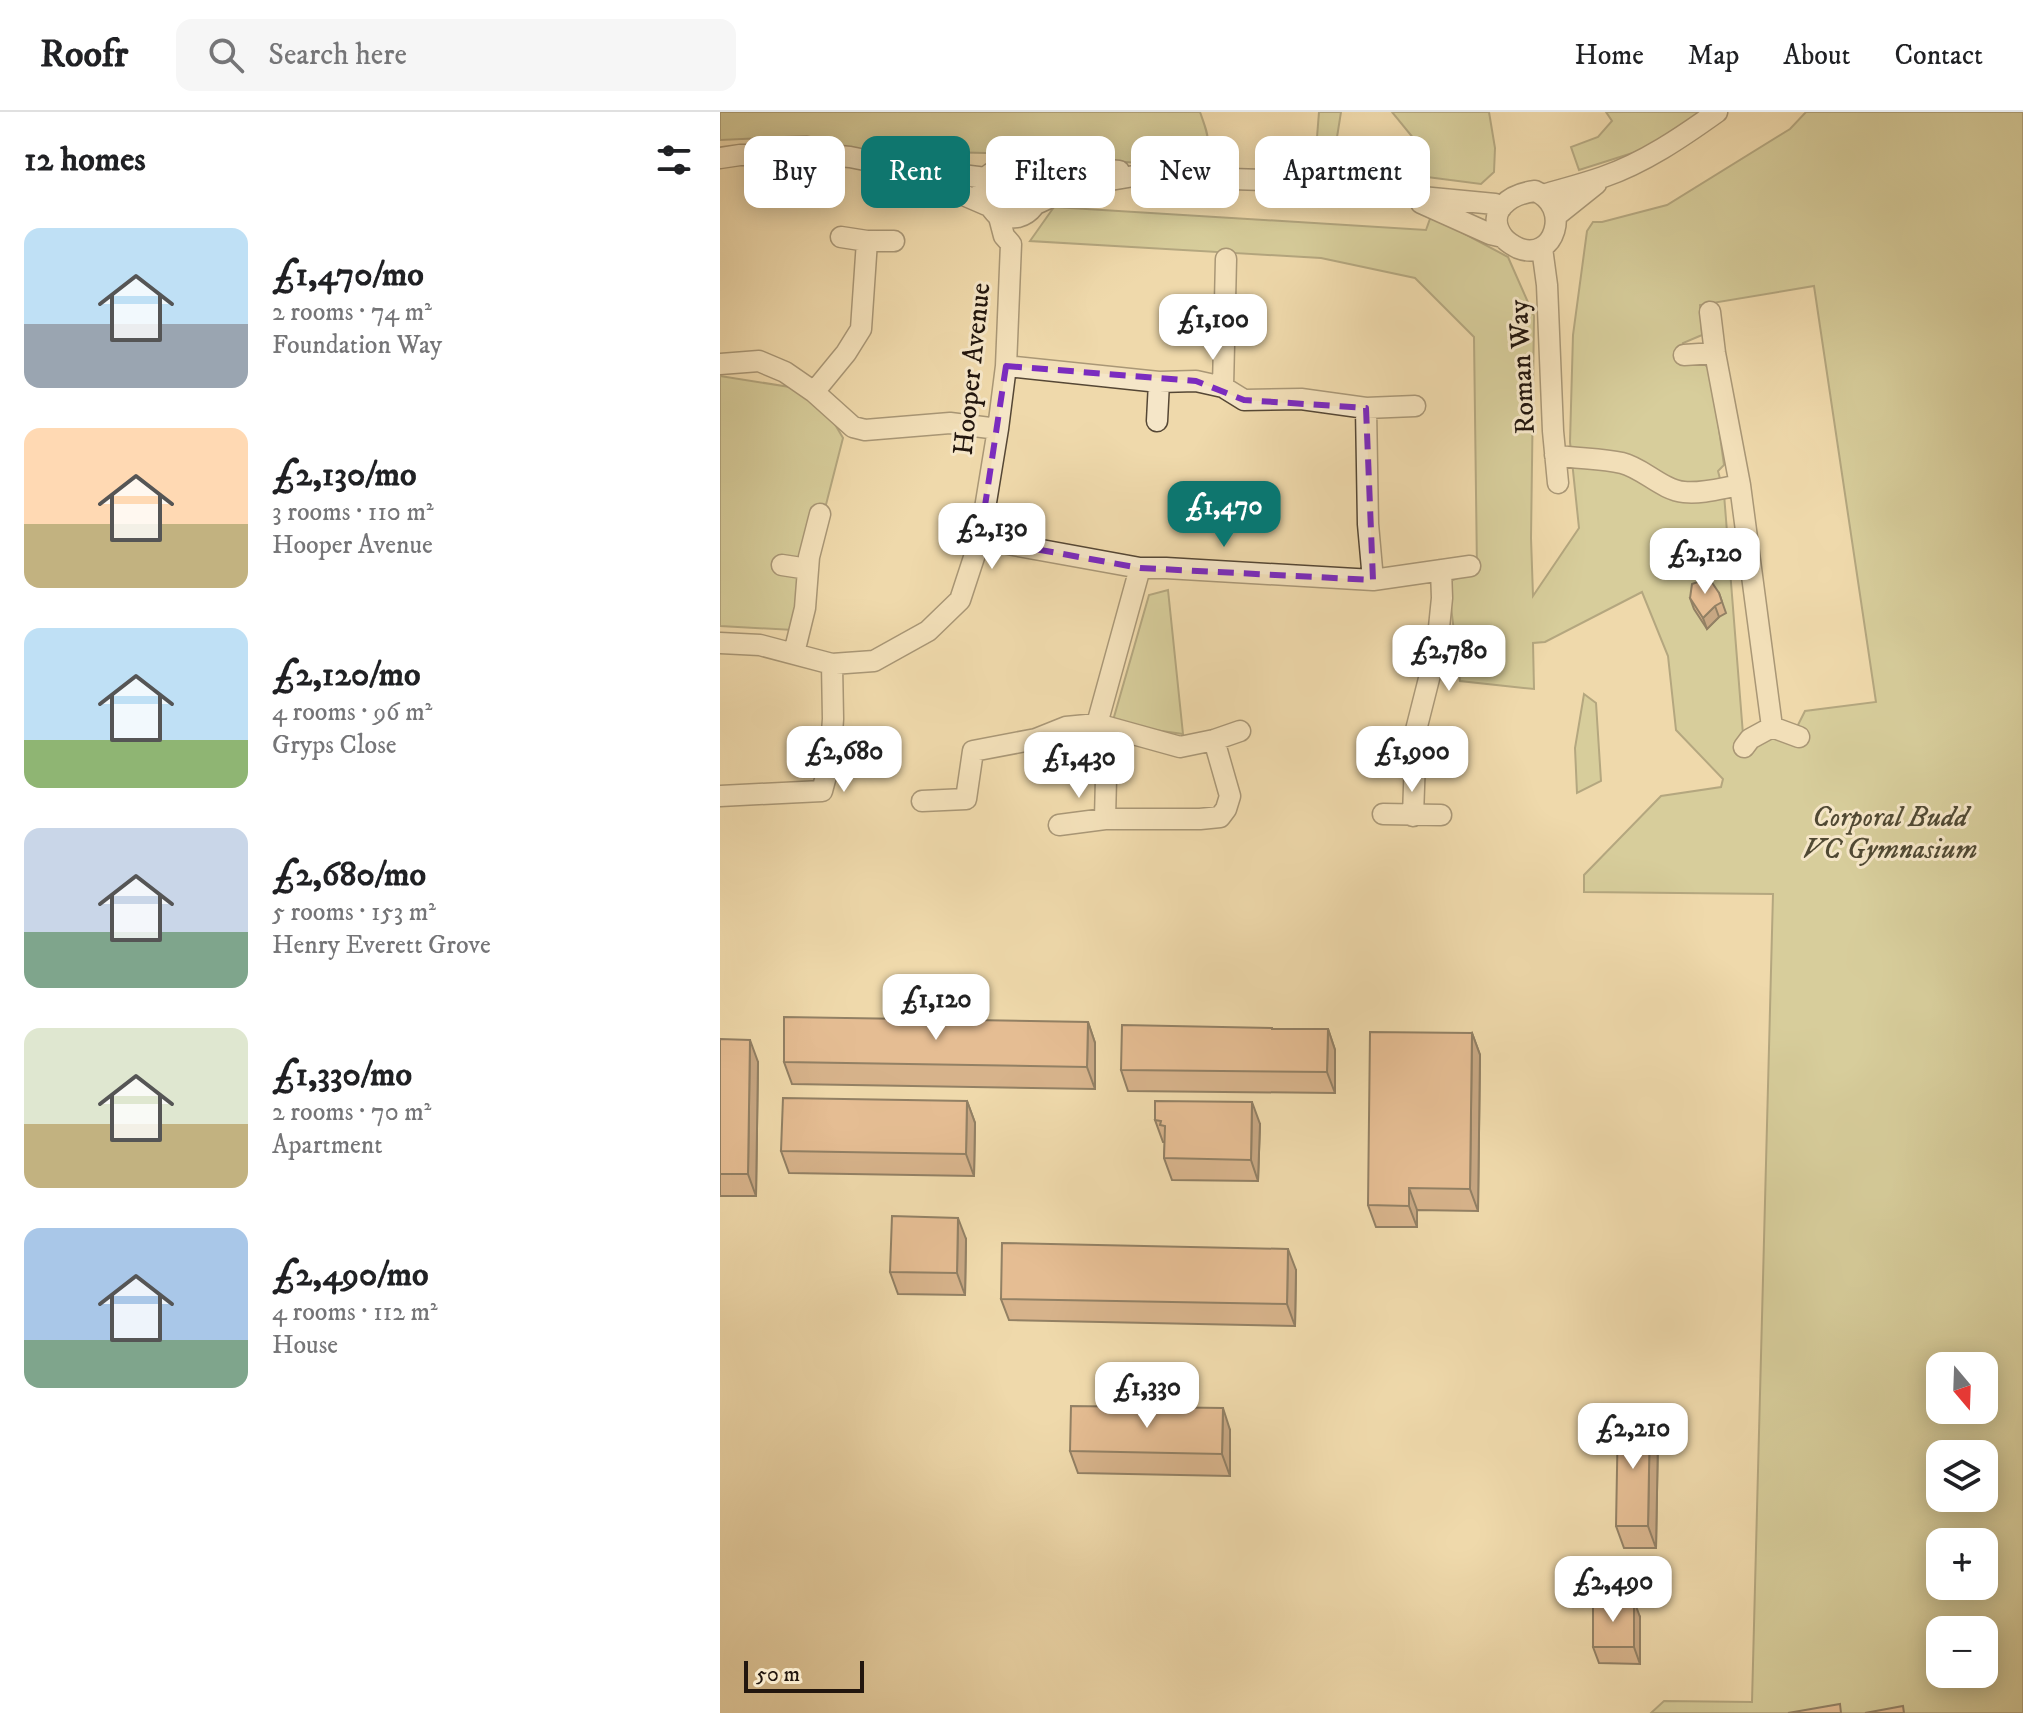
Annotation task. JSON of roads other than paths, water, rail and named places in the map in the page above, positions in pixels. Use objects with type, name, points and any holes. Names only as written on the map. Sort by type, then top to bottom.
[{"type":"street","points":[[1543,195],[1605,177],[1644,159],[1717,112]]},
{"type":"street","points":[[720,158],[740,155],[828,155],[861,159]]},
{"type":"street","points":[[970,176],[986,178],[982,193],[986,199]]},
{"type":"street","points":[[1556,216],[1605,177]]},
{"type":"street","points":[[1535,191],[1543,195],[1556,216],[1557,224],[1551,239],[1542,248],[1525,250],[1512,245],[1497,227],[1501,208],[1517,194],[1535,191]]},
{"type":"street","points":[[1430,198],[1495,204],[1501,208]]},
{"type":"street","points":[[970,200],[1015,218],[1032,208]]},
{"type":"street","points":[[1011,244],[1020,237],[1032,208]]},
{"type":"street","points":[[1430,208],[1503,237]]},
{"type":"street","name":"Hooper Avenue","points":[[720,643],[760,645],[832,664],[874,661],[928,631],[960,600],[980,539],[1006,366],[1011,244],[1004,236],[994,211]]},
{"type":"street","points":[[841,237],[894,241]]},
{"type":"street","points":[[814,392],[861,329],[867,241]]},
{"type":"street","name":"Roman Way","points":[[1542,248],[1558,483]]},
{"type":"street","points":[[1223,387],[1226,259]]},
{"type":"street","points":[[1710,312],[1740,485],[1772,727]]},
{"type":"street","points":[[1684,355],[1715,353]]},
{"type":"street","points":[[720,364],[759,361],[785,372],[814,392],[853,427],[865,430],[950,423],[998,429]]},
{"type":"street","points":[[1006,366],[1159,382],[1196,381],[1223,387],[1244,400],[1301,399],[1366,408],[1415,406]]},
{"type":"street","points":[[1157,421],[1159,382]]},
{"type":"street","points":[[1366,408],[1368,524],[1373,580]]},
{"type":"street","points":[[1555,455],[1627,464],[1682,492],[1740,485]]},
{"type":"street","points":[[794,653],[805,608],[809,557],[820,514]]},
{"type":"street","points":[[980,539],[1140,568],[1373,580],[1470,566]]},
{"type":"street","points":[[782,565],[808,569]]},
{"type":"street","points":[[1097,724],[1140,568]]},
{"type":"street","points":[[1413,816],[1416,730],[1437,647],[1442,598],[1441,570]]},
{"type":"street","points":[[720,796],[822,791],[830,761],[832,664]]},
{"type":"street","points":[[922,801],[967,809],[973,751],[1036,739],[1066,727],[1097,724],[1180,747],[1240,731]]},
{"type":"street","points":[[1744,747],[1750,739],[1772,727],[1799,737]]},
{"type":"street","points":[[1059,825],[1105,819],[1220,817],[1230,796],[1214,740]]},
{"type":"street","points":[[1105,819],[1106,778]]},
{"type":"street","points":[[1383,814],[1441,815]]},
{"type":"park label","name":"Corporal Budd VC Gymnasium","points":[[1890,833]]}]
